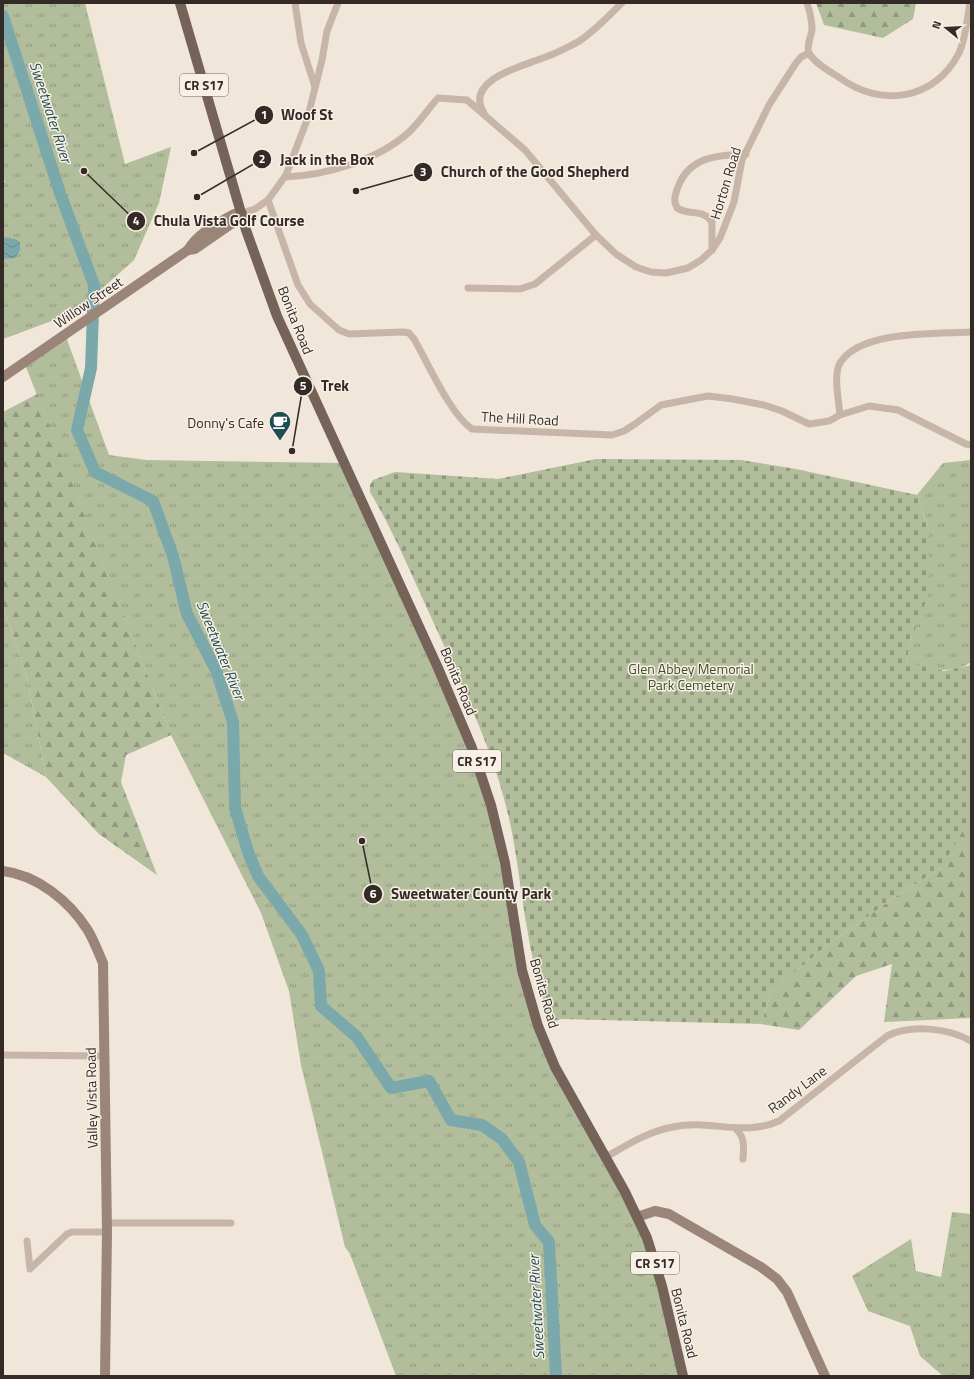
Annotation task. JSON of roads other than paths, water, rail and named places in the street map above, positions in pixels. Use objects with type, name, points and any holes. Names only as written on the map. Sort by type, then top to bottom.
[{"type":"main road","name":"Bonita Road","points":[[180,3],[242,213],[277,316],[438,668],[472,748],[494,819],[505,863],[520,962],[538,1026],[555,1067],[638,1217],[657,1270],[683,1376]]},
{"type":"street","points":[[295,3],[301,43],[315,87]]},
{"type":"street","points":[[242,213],[255,209],[268,200],[285,177],[307,120],[322,60],[327,31],[338,3]]},
{"type":"street","points":[[485,115],[481,108],[480,96],[486,85],[511,69],[558,53],[578,42],[622,3]]},
{"type":"street","points":[[807,3],[812,19],[809,53],[820,63],[860,91],[875,95],[891,96],[915,92],[938,79],[955,60],[963,44],[970,3]]},
{"type":"street","name":"Horton Road","points":[[285,177],[322,173],[355,164],[395,143],[409,132],[438,98],[467,100],[526,150],[596,235],[629,264],[651,272],[673,272],[688,268],[700,260],[712,250],[720,238],[730,214],[740,168],[773,96],[801,57],[809,53]]},
{"type":"street","points":[[712,250],[712,222],[703,213],[686,212],[677,208],[674,200],[676,190],[684,174],[696,163],[717,157],[746,154]]},
{"type":"street","name":"The Hill Road","points":[[268,200],[298,285],[310,304],[339,330],[349,334],[409,333],[414,338],[455,411],[465,424],[472,429],[612,435],[624,431],[661,405],[708,396],[733,398],[764,405],[782,411],[809,424],[829,421],[840,415],[869,406],[898,410],[966,444],[971,444]]},
{"type":"street","name":"Willow Street","points":[[3,377],[188,250],[195,249],[237,220],[242,213]]},
{"type":"street","points":[[468,288],[520,289],[535,284],[596,235]]},
{"type":"street","points":[[840,415],[837,385],[839,364],[851,350],[886,338],[971,332]]},
{"type":"street","name":"Valley Vista Road","points":[[3,871],[16,873],[48,890],[67,904],[87,929],[103,963],[107,1227],[105,1376]]},
{"type":"street","name":"Randy Lane","points":[[606,1157],[647,1135],[673,1126],[704,1125],[735,1128],[760,1128],[779,1121],[894,1032],[923,1030],[950,1032],[971,1041]]},
{"type":"street","points":[[3,1055],[104,1056]]},
{"type":"street","points":[[735,1128],[741,1133],[745,1144],[743,1159]]},
{"type":"street","points":[[638,1217],[655,1211],[669,1214],[761,1267],[777,1279],[787,1292],[826,1376]]},
{"type":"street","points":[[27,1241],[30,1269],[67,1234],[72,1232],[107,1227],[231,1223]]},
{"type":"water","points":[[63,197],[65,197],[99,285],[97,286]]},
{"type":"water","points":[[3,237],[15,239],[20,242],[20,250],[15,258],[3,259]]},
{"type":"waterway","name":"Sweetwater River","points":[[3,16],[60,193],[94,285],[91,368],[77,430],[95,472],[153,501],[173,556],[187,614],[216,670],[233,722],[235,808],[248,852],[258,876],[302,935],[319,971],[321,1006],[357,1037],[391,1088],[429,1081],[451,1120],[482,1125],[502,1139],[519,1162],[535,1225],[549,1242],[556,1376]]},
{"type":"place","name":"Woof St","points":[[194,153]]},
{"type":"place","name":"Chula Vista Golf Course","points":[[84,171]]},
{"type":"place","name":"Church of the Good Shepherd","points":[[356,191]]},
{"type":"place","name":"Jack in the Box","points":[[197,197]]},
{"type":"place","name":"Donny's Cafe","points":[[280,442]]},
{"type":"place","name":"Trek","points":[[292,451]]},
{"type":"place","name":"Sweetwater County Park","points":[[362,841]]},
{"type":"park label","name":"Glen Abbey Memorial Park Cemetery","points":[[691,676]]}]
